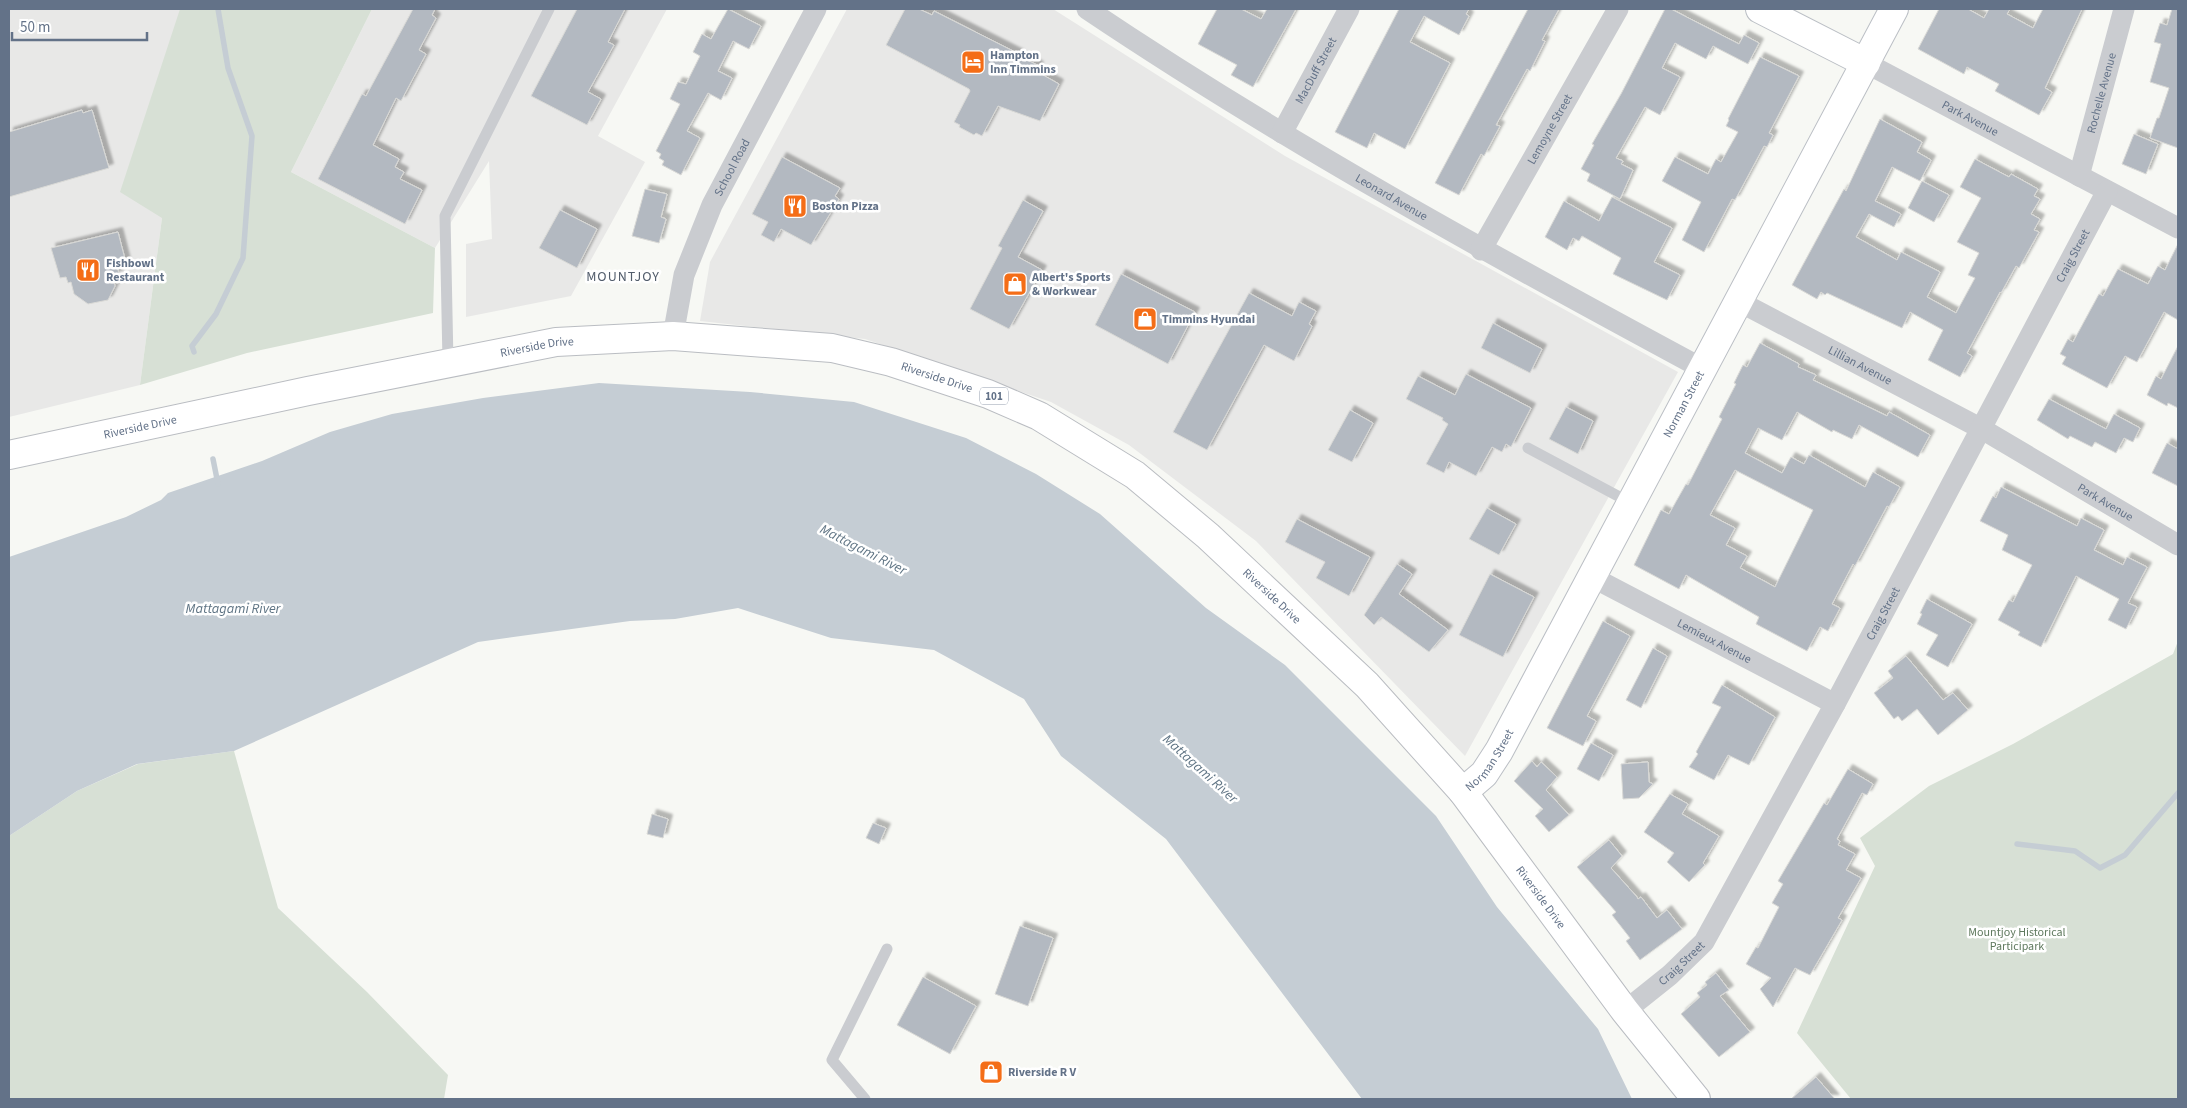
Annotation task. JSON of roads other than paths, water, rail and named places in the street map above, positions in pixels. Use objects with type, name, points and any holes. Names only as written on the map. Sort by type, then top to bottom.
[{"type":"main road","name":"Park Avenue","points":[[1760,9],[1866,63]]},
{"type":"main road","name":"Norman Street","points":[[1463,792],[1489,768],[1894,9]]},
{"type":"main road","name":"Riverside Drive","points":[[9,456],[448,362],[556,342],[673,336],[832,348],[892,362],[988,394],[1039,416],[1134,475],[1208,536],[1367,685],[1463,792],[1625,1011],[1696,1099]]},
{"type":"street","name":"School Road","points":[[673,336],[684,275],[712,205],[816,9]]},
{"type":"street","name":"Leonard Avenue","points":[[1087,9],[1174,67],[1481,250],[1703,369]]},
{"type":"street","name":"MacDuff Street","points":[[1282,133],[1349,9]]},
{"type":"street","name":"Lemoyne Street","points":[[1481,250],[1618,9]]},
{"type":"street","name":"Rochelle Avenue","points":[[2079,176],[2124,9]]},
{"type":"street","name":"Park Avenue","points":[[1866,63],[2178,228]]},
{"type":"street","name":"Craig Street","points":[[1625,1011],[1670,975],[1704,942],[1835,704],[2107,191]]},
{"type":"street","name":"Lillian Avenue","points":[[1738,301],[1982,429]]},
{"type":"street","name":"Park Avenue","points":[[1982,429],[2178,545]]},
{"type":"street","name":"Lemieux Avenue","points":[[1592,577],[1835,704]]},
{"type":"lane","points":[[448,362],[445,216],[549,9]]},
{"type":"lane","points":[[1528,448],[1632,503]]},
{"type":"lane","points":[[865,1099],[832,1060],[887,948]]},
{"type":"water","name":"Mattagami River","points":[[599,383],[750,392],[854,402],[966,438],[1036,474],[1100,514],[1206,608],[1285,665],[1436,816],[1497,907],[1598,1029],[1632,1099],[1362,1099],[1166,839],[1061,756],[1024,699],[934,650],[831,638],[738,608],[675,619],[630,621],[478,642],[234,751],[137,764],[77,791],[9,836],[9,557],[126,517],[161,500],[168,493],[262,461],[330,432],[392,414],[483,398]]},
{"type":"waterway","points":[[194,352],[192,346],[216,314],[243,258],[252,136],[228,68],[218,9]]},
{"type":"waterway","points":[[213,459],[218,484]]},
{"type":"waterway","points":[[2017,844],[2075,851],[2100,868],[2125,855],[2178,793]]},
{"type":"place","name":"Hampton Inn Timmins","points":[[973,62]]},
{"type":"place","name":"Boston Pizza","points":[[795,206]]},
{"type":"place","name":"Fishbowl Restaurant","points":[[88,270]]},
{"type":"place","name":"Albert's Sports & Workwear","points":[[1015,284]]},
{"type":"place","name":"Timmins Hyundai","points":[[1145,319]]},
{"type":"place","name":"Riverside R V","points":[[991,1072]]},
{"type":"district","name":"MOUNTJOY","points":[[623,277]]},
{"type":"park label","name":"Mountjoy Historical Participark","points":[[2017,939]]}]
